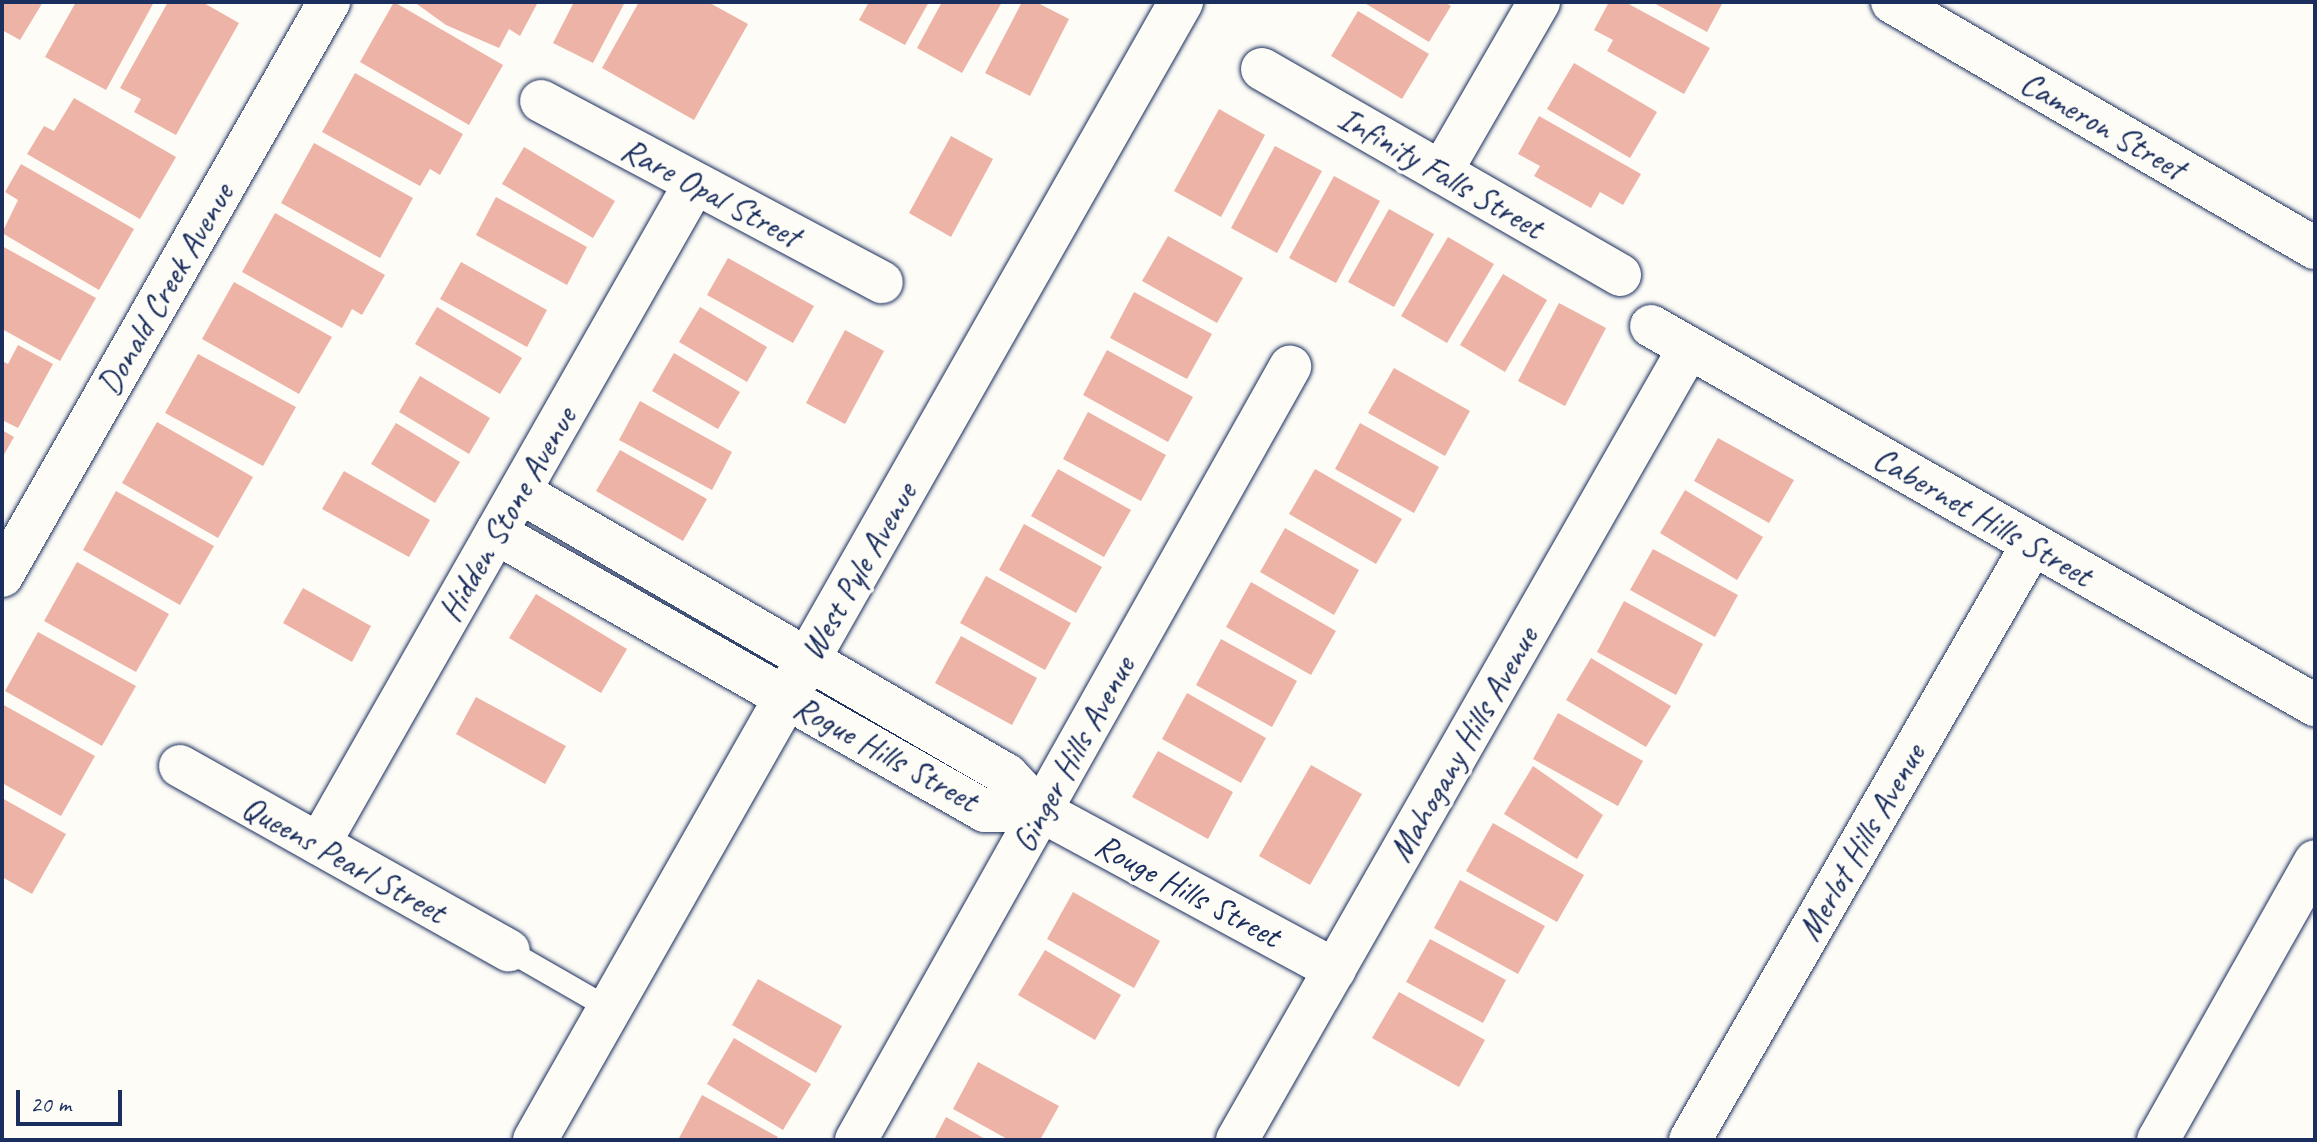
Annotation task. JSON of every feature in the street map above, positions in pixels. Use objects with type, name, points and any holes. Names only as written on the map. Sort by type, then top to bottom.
[{"type":"street","name":"West Pyle Avenue","points":[[535,1140],[1181,2]]},
{"type":"street","points":[[1441,172],[1539,2]]},
{"type":"street","name":"Cameron Street","points":[[1892,2],[2315,248]]},
{"type":"street","name":"Donald Creek Avenue","points":[[2,576],[327,3]]},
{"type":"street","name":"Infinity Falls Street","points":[[1262,69],[1620,275]]},
{"type":"street","name":"Rare Opal Street","points":[[541,101],[882,282]]},
{"type":"street","name":"Hidden Stone Avenue","points":[[319,844],[695,183]]},
{"type":"street","name":"Cabernet Hills Street","points":[[1651,326],[2315,705]]},
{"type":"street","name":"Mahogany Hills Avenue","points":[[1237,1140],[1689,348]]},
{"type":"street","name":"Ginger Hills Avenue","points":[[856,1140],[1290,367]]},
{"type":"street","name":"Rogue Hills Street","points":[[520,492],[1007,775],[1041,811]]},
{"type":"street","name":"Rogue Hills Street","points":[[496,533],[985,811],[1041,811]]},
{"type":"street","name":"Merlot Hills Avenue","points":[[1690,1140],[2032,545]]},
{"type":"street","name":"Queens Pearl Street","points":[[180,766],[509,951]]},
{"type":"street","name":"Rouge Hills Street","points":[[1041,811],[1335,970]]},
{"type":"street","points":[[2158,1140],[2315,861]]},
{"type":"lane","points":[[619,602],[641,563]]},
{"type":"lane","points":[[509,951],[610,1009]]},
{"type":"building","points":[[2,2],[43,2],[20,40],[2,30]]},
{"type":"building","points":[[76,2],[154,2],[106,90],[45,57]]},
{"type":"building","points":[[168,2],[202,2],[239,23],[176,135],[134,112],[141,99],[120,88]]},
{"type":"building","points":[[394,2],[503,65],[469,125],[360,62]]},
{"type":"building","points":[[414,2],[538,2],[520,36],[509,29],[499,48],[446,25]]},
{"type":"building","points":[[574,2],[625,2],[593,63],[553,43]]},
{"type":"building","points":[[639,2],[708,2],[748,24],[694,120],[602,68]]},
{"type":"building","points":[[869,2],[929,2],[905,45],[859,20]]},
{"type":"building","points":[[942,2],[1002,2],[962,73],[917,48]]},
{"type":"building","points":[[1022,2],[1036,2],[1069,19],[1030,96],[985,73]]},
{"type":"building","points":[[1363,2],[1444,2],[1451,6],[1429,42]]},
{"type":"building","points":[[1609,2],[1625,2],[1710,48],[1684,94],[1607,51],[1613,40],[1594,30]]},
{"type":"building","points":[[1652,2],[1723,2],[1707,32]]},
{"type":"building","points":[[1358,11],[1429,54],[1402,99],[1331,56]]},
{"type":"building","points":[[1574,63],[1657,112],[1630,158],[1547,109]]},
{"type":"building","points":[[355,73],[463,134],[440,175],[430,169],[420,186],[322,132]]},
{"type":"building","points":[[74,98],[176,157],[140,219],[27,154],[44,126],[54,131]]},
{"type":"building","points":[[1219,109],[1265,135],[1221,217],[1174,191]]},
{"type":"building","points":[[1539,116],[1641,174],[1623,205],[1600,192],[1591,208],[1534,176],[1540,166],[1518,154]]},
{"type":"building","points":[[951,136],[993,159],[951,237],[909,213]]},
{"type":"building","points":[[314,143],[413,198],[380,258],[281,203]]},
{"type":"building","points":[[1275,146],[1322,171],[1277,253],[1231,228]]},
{"type":"building","points":[[524,147],[615,201],[593,238],[502,184]]},
{"type":"building","points":[[21,164],[134,229],[99,290],[2,233],[18,200],[5,192]]},
{"type":"building","points":[[1334,176],[1380,201],[1336,283],[1289,258]]},
{"type":"building","points":[[496,197],[587,247],[567,285],[476,235]]},
{"type":"building","points":[[1389,209],[1434,234],[1394,307],[1348,282]]},
{"type":"building","points":[[275,213],[385,275],[362,315],[352,309],[342,328],[242,272]]},
{"type":"building","points":[[1168,236],[1243,278],[1217,323],[1142,281]]},
{"type":"building","points":[[1448,237],[1494,264],[1447,343],[1401,316]]},
{"type":"building","points":[[2,246],[96,298],[60,361],[2,329]]},
{"type":"building","points":[[728,258],[814,306],[793,343],[707,295]]},
{"type":"building","points":[[461,262],[547,310],[527,347],[440,299]]},
{"type":"building","points":[[1503,274],[1547,300],[1505,372],[1460,345]]},
{"type":"building","points":[[234,282],[332,337],[299,394],[202,339]]},
{"type":"building","points":[[1134,292],[1212,334],[1187,379],[1110,338]]},
{"type":"building","points":[[1559,303],[1606,328],[1565,406],[1518,381]]},
{"type":"building","points":[[437,307],[522,358],[500,394],[415,344]]},
{"type":"building","points":[[700,307],[767,347],[747,382],[679,342]]},
{"type":"building","points":[[845,330],[884,351],[845,424],[806,403]]},
{"type":"building","points":[[18,345],[53,364],[18,428],[2,420],[2,361],[8,364]]},
{"type":"building","points":[[1107,350],[1193,397],[1168,442],[1083,395]]},
{"type":"building","points":[[674,353],[740,392],[718,429],[652,391]]},
{"type":"building","points":[[198,354],[296,407],[263,466],[165,413]]},
{"type":"building","points":[[1394,368],[1470,411],[1445,456],[1368,413]]},
{"type":"building","points":[[420,376],[490,418],[469,454],[399,412]]},
{"type":"building","points":[[640,401],[732,452],[712,490],[619,440]]},
{"type":"building","points":[[1088,412],[1166,455],[1141,501],[1063,459]]},
{"type":"building","points":[[157,422],[253,477],[218,538],[122,483]]},
{"type":"building","points":[[396,423],[460,462],[435,503],[371,464]]},
{"type":"building","points":[[1360,423],[1439,467],[1414,513],[1335,469]]},
{"type":"building","points":[[2,430],[14,437],[2,458]]},
{"type":"building","points":[[1718,438],[1794,480],[1769,523],[1694,481]]},
{"type":"building","points":[[620,450],[707,499],[683,541],[596,491]]},
{"type":"building","points":[[1058,469],[1131,510],[1104,557],[1031,516]]},
{"type":"building","points":[[1315,469],[1402,519],[1376,564],[1289,514]]},
{"type":"building","points":[[344,471],[430,520],[409,557],[322,509]]},
{"type":"building","points":[[1685,490],[1763,537],[1737,580],[1660,533]]},
{"type":"building","points":[[116,491],[214,546],[180,605],[83,550]]},
{"type":"building","points":[[1024,524],[1102,567],[1076,613],[999,570]]},
{"type":"building","points":[[1285,528],[1359,570],[1334,615],[1260,572]]},
{"type":"building","points":[[1653,549],[1738,595],[1715,637],[1630,590]]},
{"type":"building","points":[[77,562],[169,614],[136,672],[44,621]]},
{"type":"building","points":[[986,576],[1071,623],[1045,670],[960,623]]},
{"type":"building","points":[[1251,582],[1336,631],[1311,675],[1226,627]]},
{"type":"building","points":[[303,588],[371,626],[352,662],[283,623]]},
{"type":"building","points":[[536,594],[627,649],[601,693],[509,638]]},
{"type":"building","points":[[1624,601],[1703,644],[1676,695],[1597,652]]},
{"type":"building","points":[[38,632],[136,686],[102,746],[5,691]]},
{"type":"building","points":[[961,636],[1037,678],[1012,725],[935,683]]},
{"type":"building","points":[[1221,639],[1297,681],[1272,727],[1196,685]]},
{"type":"building","points":[[1591,658],[1671,706],[1646,747],[1566,700]]},
{"type":"building","points":[[1187,693],[1266,738],[1241,783],[1162,739]]},
{"type":"building","points":[[476,697],[566,746],[545,784],[456,734]]},
{"type":"building","points":[[2,704],[95,756],[61,816],[2,783]]},
{"type":"building","points":[[1558,713],[1643,761],[1618,806],[1533,759]]},
{"type":"building","points":[[1158,751],[1233,792],[1208,839],[1132,797]]},
{"type":"building","points":[[1311,765],[1362,794],[1310,885],[1259,856]]},
{"type":"building","points":[[1533,766],[1603,815],[1577,859],[1504,814]]},
{"type":"building","points":[[2,798],[66,834],[32,894],[2,877]]},
{"type":"building","points":[[1493,823],[1584,875],[1557,922],[1466,871]]},
{"type":"building","points":[[1460,880],[1545,926],[1518,974],[1434,928]]},
{"type":"building","points":[[1073,892],[1160,941],[1134,988],[1047,939]]},
{"type":"building","points":[[1430,939],[1506,980],[1483,1023],[1406,982]]},
{"type":"building","points":[[1045,950],[1121,995],[1095,1040],[1018,995]]},
{"type":"building","points":[[758,979],[842,1026],[816,1073],[732,1025]]},
{"type":"building","points":[[1399,992],[1485,1040],[1459,1087],[1372,1038]]},
{"type":"building","points":[[734,1038],[811,1084],[783,1130],[707,1084]]},
{"type":"building","points":[[978,1062],[1059,1106],[1040,1140],[1009,1140],[953,1109]]},
{"type":"building","points":[[702,1095],[778,1137],[776,1140],[678,1140]]},
{"type":"building","points":[[946,1117],[987,1140],[934,1140]]}]
